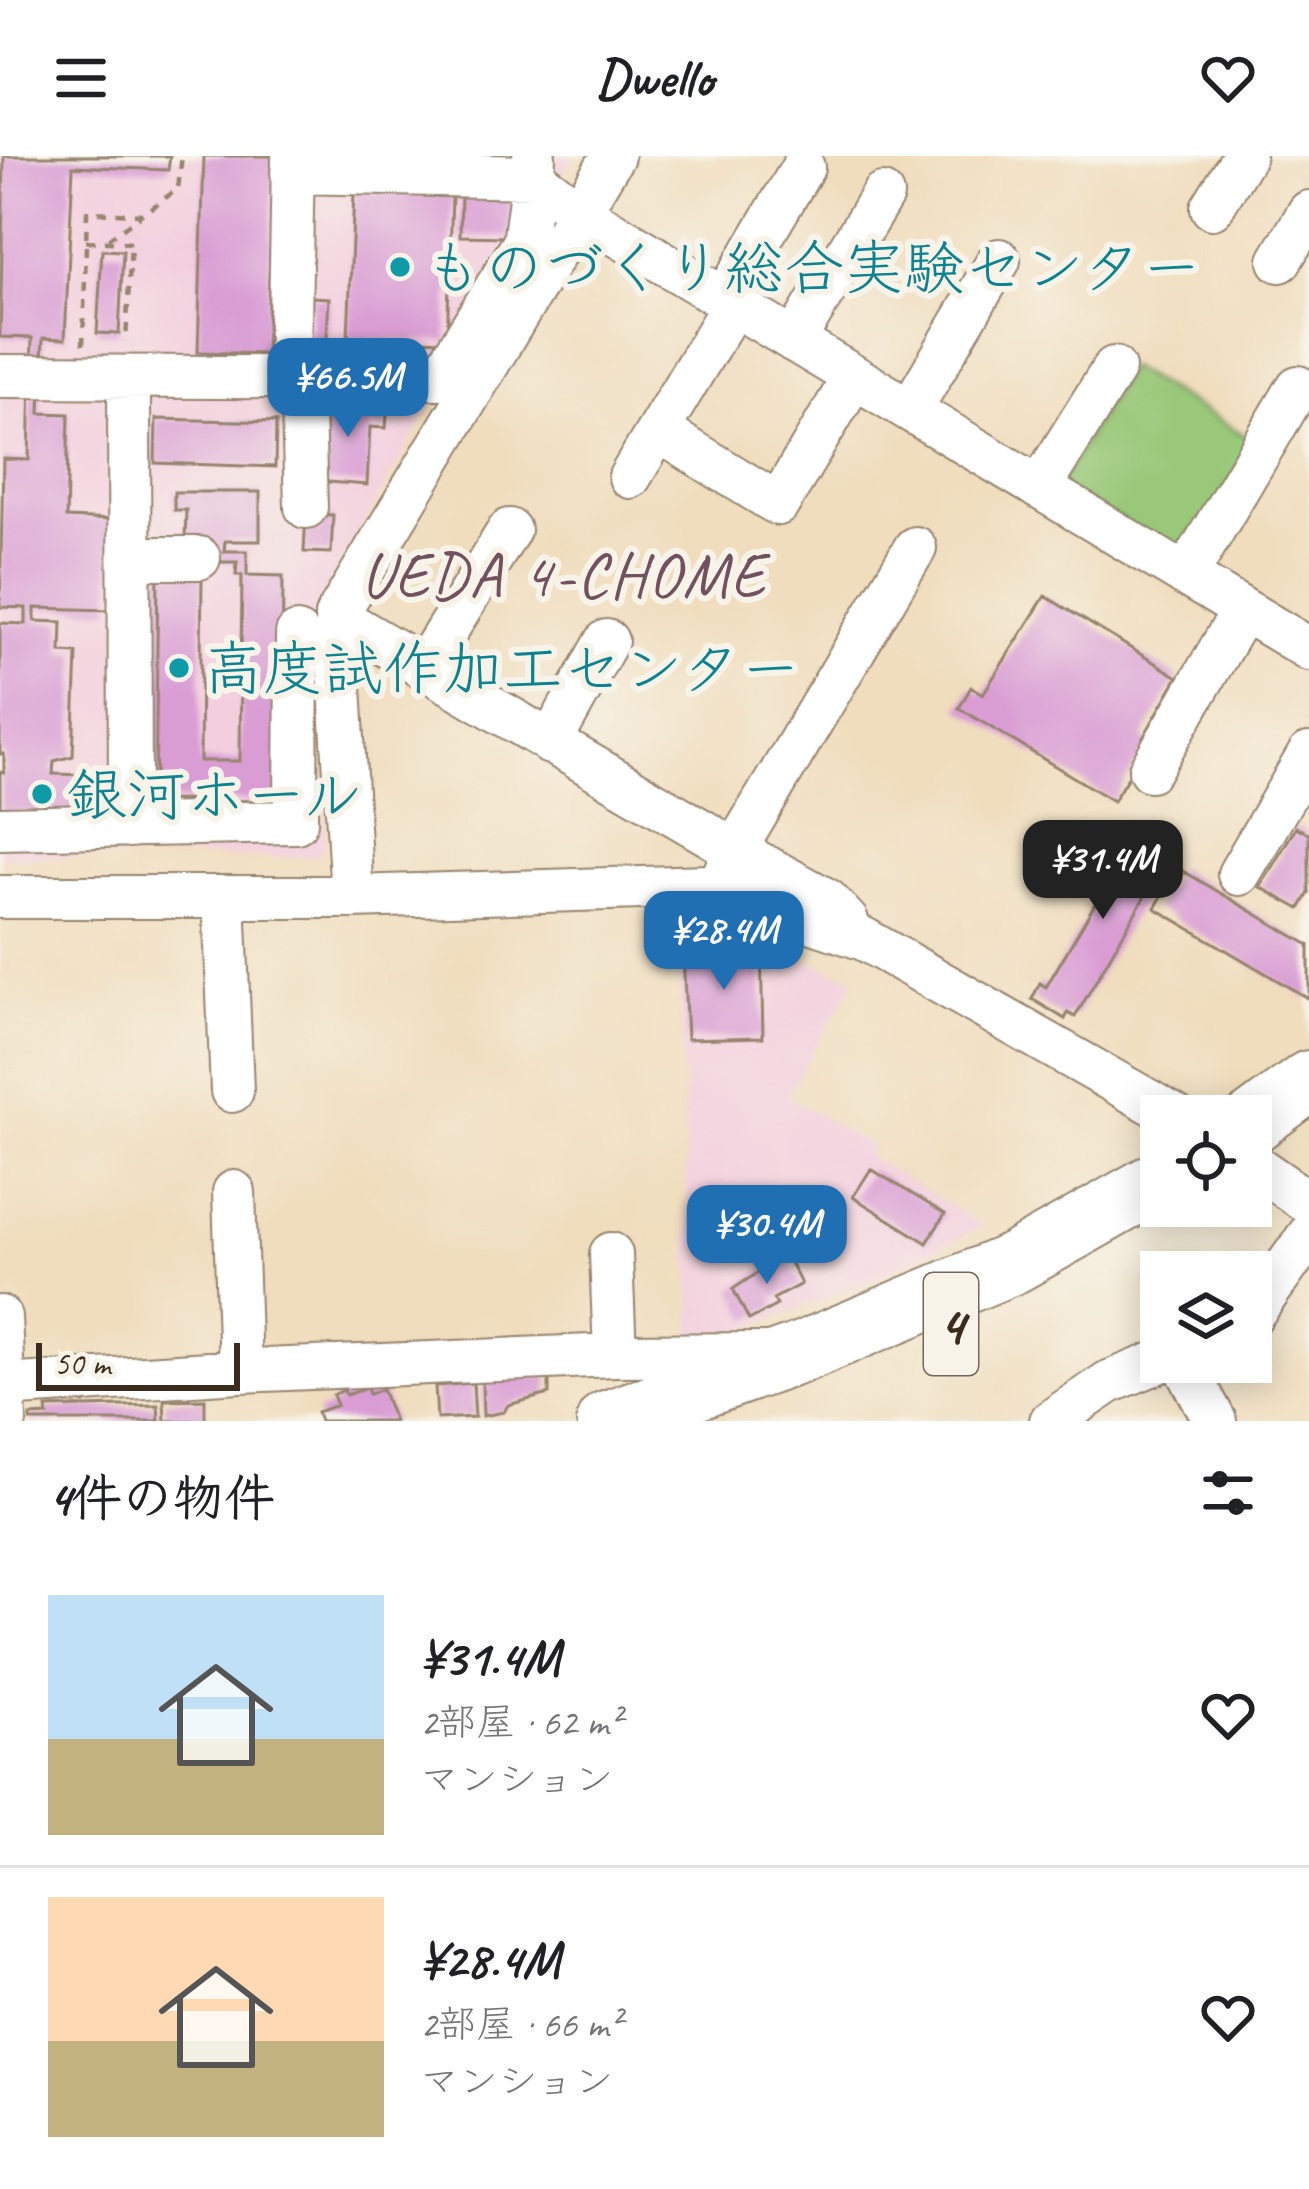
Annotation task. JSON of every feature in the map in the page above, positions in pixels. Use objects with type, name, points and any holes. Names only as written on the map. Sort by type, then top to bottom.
[{"type":"highway","points":[[1272,1129],[1309,1081]]},
{"type":"highway","points":[[1272,1146],[1309,1129]]},
{"type":"highway","name":"4","points":[[607,1421],[797,1354],[1014,1263],[1140,1192]]},
{"type":"highway","name":"4","points":[[710,1421],[787,1395],[1030,1291],[1144,1227]]},
{"type":"street","points":[[352,897],[337,616],[613,156]]},
{"type":"street","points":[[1212,208],[1244,156]]},
{"type":"street","points":[[307,507],[296,376],[293,164],[533,166],[580,212],[1309,649]]},
{"type":"street","points":[[0,376],[82,376],[128,361],[296,376],[440,378],[524,243],[533,166]]},
{"type":"street","points":[[630,477],[803,167]]},
{"type":"street","points":[[794,341],[883,195]]},
{"type":"street","points":[[1280,260],[1309,212]]},
{"type":"street","points":[[910,410],[999,260]]},
{"type":"street","points":[[128,361],[130,826]]},
{"type":"street","points":[[1039,488],[1114,368]]},
{"type":"street","points":[[658,430],[778,504],[854,377]]},
{"type":"street","points":[[1186,576],[1298,386]]},
{"type":"street","points":[[424,667],[509,530]]},
{"type":"street","points":[[717,889],[735,850],[915,548]]},
{"type":"street","points":[[130,558],[199,558]]},
{"type":"street","points":[[1150,770],[1243,610]]},
{"type":"street","points":[[337,616],[826,901],[864,939]]},
{"type":"street","points":[[0,828],[296,822],[297,634]]},
{"type":"street","points":[[550,743],[607,641]]},
{"type":"street","points":[[1239,874],[1309,754]]},
{"type":"street","points":[[0,897],[352,897],[707,886],[864,939],[1140,1096]]},
{"type":"street","points":[[224,897],[232,1091]]},
{"type":"street","points":[[1272,1171],[1309,1202]]},
{"type":"street","points":[[233,1192],[240,1371]]},
{"type":"street","points":[[1272,1287],[1309,1235]]},
{"type":"street","points":[[611,1254],[615,1355]]},
{"type":"street","points":[[0,1317],[4,1403],[240,1371],[615,1355],[797,1354]]},
{"type":"street","points":[[1052,1421],[1109,1382],[1140,1369]]},
{"type":"street","points":[[1194,1383],[1215,1421]]},
{"type":"path","points":[[104,241],[178,188],[182,156]]},
{"type":"path","points":[[82,376],[87,212],[142,214]]},
{"type":"path","points":[[86,242],[131,243],[128,361]]},
{"type":"shaded area","points":[[0,156],[573,156],[315,610],[326,845],[315,857],[0,857]]},
{"type":"shaded area","points":[[678,929],[713,931],[757,942],[856,979],[786,1096],[872,1147],[867,1156],[984,1226],[863,1284],[735,1334],[692,1337]]},
{"type":"green space","points":[[1128,367],[1255,441],[1185,558],[1059,485]]},
{"type":"building","points":[[4,156],[170,156],[168,170],[73,166],[65,339],[43,338],[40,413],[69,414],[66,518],[113,520],[111,610],[35,608],[35,621],[62,622],[61,652],[77,653],[73,756],[54,761],[53,774],[85,775],[84,815],[0,812],[4,754],[0,754],[0,623],[26,624],[26,608],[0,607],[3,459],[29,460],[32,338],[0,337]]},
{"type":"building","points":[[204,156],[274,156],[266,354],[198,352]]},
{"type":"building","name":"ものづくり総合実験センター","points":[[354,192],[452,196],[447,341],[348,338]]},
{"type":"building","points":[[461,195],[510,197],[509,237],[460,236]]},
{"type":"building","points":[[102,250],[123,251],[119,334],[97,333]]},
{"type":"building","points":[[312,297],[329,298],[326,355],[309,354]]},
{"type":"building","points":[[350,398],[388,400],[386,428],[370,427],[367,485],[315,481],[320,417],[328,418],[329,404],[346,405]]},
{"type":"building","points":[[156,419],[276,422],[275,467],[155,463]]},
{"type":"building","name":"高度試作加工センター","points":[[174,492],[260,492],[260,541],[225,541],[224,551],[247,551],[247,575],[283,576],[281,801],[155,800],[158,573],[202,573],[200,761],[240,761],[242,575],[236,575],[237,562],[204,562],[185,540],[186,510],[174,510]]},
{"type":"building","points":[[306,514],[333,515],[331,553],[304,552]]},
{"type":"building","points":[[1045,596],[1178,677],[1143,738],[1149,743],[1113,801],[959,708],[971,687],[983,694]]},
{"type":"building","points":[[1111,823],[1168,856],[1075,1017],[1068,1013],[1065,1019],[1032,999],[1040,983],[1046,987],[1120,861],[1097,847]]},
{"type":"building","points":[[1296,827],[1309,834],[1309,893],[1300,909],[1260,887]]},
{"type":"building","points":[[1178,868],[1309,945],[1309,999],[1155,908]]},
{"type":"building","points":[[761,947],[763,1037],[687,1039],[683,951]]},
{"type":"building","points":[[871,1169],[945,1214],[927,1243],[853,1197]]},
{"type":"building","points":[[786,1254],[801,1284],[773,1299],[777,1305],[749,1320],[733,1289]]},
{"type":"building","points":[[549,1376],[549,1394],[483,1416],[482,1377]]},
{"type":"building","points":[[473,1383],[475,1417],[437,1419],[435,1386]]},
{"type":"building","points":[[367,1388],[369,1394],[382,1389],[394,1421],[320,1421],[317,1412],[337,1405],[333,1395]]},
{"type":"building","points":[[205,1399],[205,1421],[165,1421],[164,1400]]},
{"type":"building","points":[[158,1405],[159,1421],[31,1421],[31,1416],[48,1415],[47,1408]]},
{"type":"place","name":"ものづくり総合実験センター","points":[[400,267]]},
{"type":"place","name":"高度試作加工センター","points":[[179,668]]},
{"type":"place","name":"銀河ホール","points":[[42,794]]},
{"type":"district","name":"UEDA 4-CHOME","points":[[564,574]]}]
